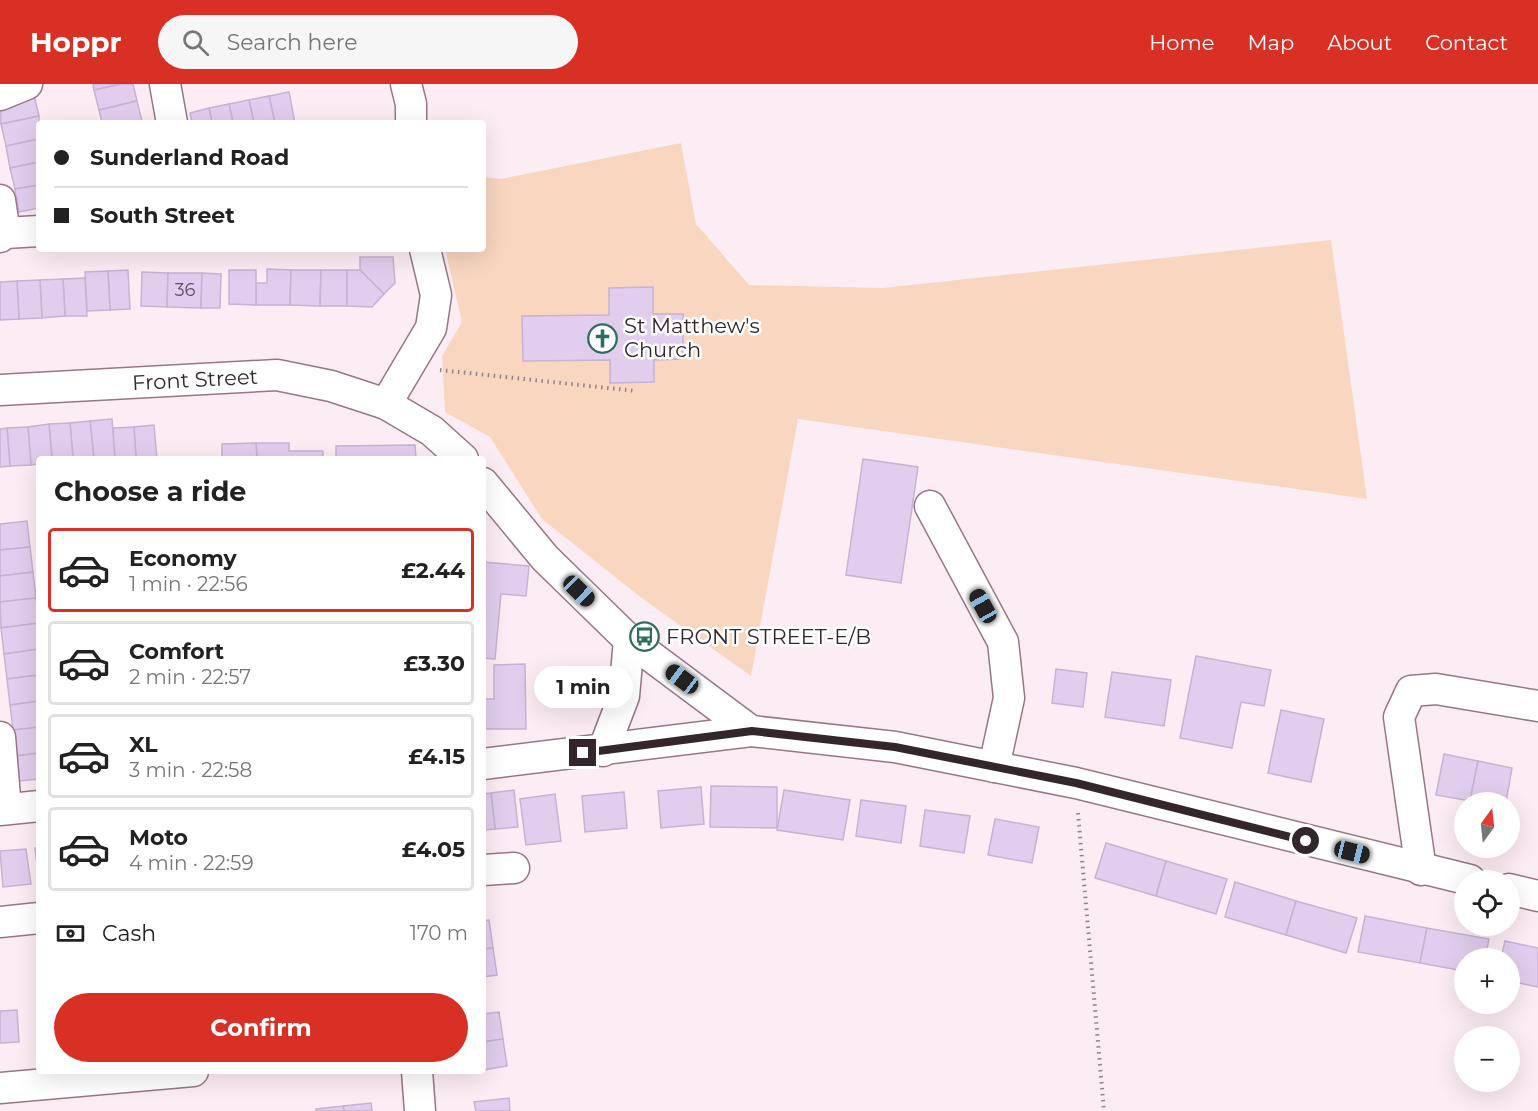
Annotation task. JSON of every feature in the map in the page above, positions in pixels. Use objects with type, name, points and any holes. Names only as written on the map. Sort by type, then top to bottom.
[{"type":"street","points":[[0,95],[27,84]]},
{"type":"street","points":[[165,84],[171,120]]},
{"type":"street","points":[[0,200],[2,235],[36,231]]},
{"type":"street","points":[[386,404],[431,327],[436,295],[426,252]]},
{"type":"street","name":"Front Street","points":[[0,390],[277,375],[331,386],[386,404],[432,431],[457,456]]},
{"type":"street","points":[[486,487],[545,558],[629,640],[752,731]]},
{"type":"street","points":[[930,506],[1003,642],[1009,698],[994,767]]},
{"type":"street","points":[[603,751],[624,696],[629,640]]},
{"type":"street","points":[[1421,870],[1400,717],[1411,691],[1436,689],[1538,706]]},
{"type":"street","points":[[486,764],[752,731],[895,747],[1076,783],[1454,877]]},
{"type":"street","points":[[0,737],[3,810],[36,806]]},
{"type":"street","points":[[486,870],[514,868]]},
{"type":"street","points":[[1520,892],[1538,896]]},
{"type":"street","points":[[0,922],[36,918]]},
{"type":"street","points":[[0,1088],[159,1074]]},
{"type":"street","points":[[417,1074],[420,1111]]},
{"type":"path","points":[[409,367],[586,388],[636,391]]},
{"type":"path","points":[[1076,783],[1104,1111]]},
{"type":"shaded area","points":[[681,143],[696,224],[749,285],[883,288],[1331,240],[1367,499],[798,419],[751,676],[643,599],[542,519],[490,437],[445,412],[442,356],[462,322],[446,252],[486,252],[486,177],[501,179]]},
{"type":"building","points":[[93,84],[122,84],[94,90]]},
{"type":"building","points":[[133,84],[137,101],[99,110],[94,90]]},
{"type":"building","points":[[289,92],[294,120],[274,120],[269,96]]},
{"type":"building","points":[[34,95],[39,116],[1,124],[0,101]]},
{"type":"building","points":[[269,96],[274,120],[253,120],[249,100]]},
{"type":"building","points":[[249,100],[253,120],[232,120],[229,104]]},
{"type":"building","points":[[137,101],[142,120],[101,120],[99,110]]},
{"type":"building","points":[[229,104],[232,120],[211,120],[209,108]]},
{"type":"building","points":[[209,108],[211,120],[191,120],[190,113]]},
{"type":"building","points":[[39,116],[39,120],[36,120],[36,140],[6,146],[1,124]]},
{"type":"building","points":[[36,140],[36,163],[10,168],[6,146]]},
{"type":"building","points":[[36,163],[36,186],[15,189],[10,168]]},
{"type":"building","points":[[36,186],[36,209],[19,212],[15,189]]},
{"type":"building","points":[[360,257],[393,257],[395,283],[384,294],[360,270]]},
{"type":"building","points":[[267,269],[291,270],[290,305],[256,305],[256,283],[267,283]]},
{"type":"building","points":[[128,270],[130,309],[110,310],[108,271]]},
{"type":"building","points":[[229,270],[256,270],[256,305],[229,304]]},
{"type":"building","points":[[291,270],[321,270],[320,306],[290,305]]},
{"type":"building","points":[[321,270],[347,270],[347,306],[320,306]]},
{"type":"building","points":[[347,270],[360,270],[384,294],[372,307],[347,306]]},
{"type":"building","points":[[108,271],[110,310],[87,311],[85,272]]},
{"type":"building","points":[[142,272],[168,273],[167,307],[141,306]]},
{"type":"building","points":[[168,273],[202,273],[201,308],[167,307]]},
{"type":"building","points":[[202,273],[221,274],[220,308],[201,308]]},
{"type":"building","points":[[85,278],[87,316],[65,316],[63,279]]},
{"type":"building","points":[[63,279],[65,316],[42,318],[40,280]]},
{"type":"building","points":[[40,280],[42,318],[19,319],[17,281]]},
{"type":"building","points":[[17,281],[19,319],[0,320],[0,282]]},
{"type":"building","name":"St Matthew's Church","points":[[653,287],[653,314],[683,314],[683,359],[654,360],[654,382],[610,383],[610,360],[523,361],[522,316],[609,315],[609,288]]},
{"type":"building","points":[[112,419],[115,456],[94,456],[90,421]]},
{"type":"building","points":[[90,421],[94,456],[73,456],[70,423]]},
{"type":"building","points":[[70,423],[73,456],[52,456],[49,424]]},
{"type":"building","points":[[49,424],[52,456],[36,456],[36,464],[31,465],[28,427]]},
{"type":"building","points":[[154,425],[157,456],[136,456],[134,427]]},
{"type":"building","points":[[28,427],[31,465],[10,466],[7,428]]},
{"type":"building","points":[[134,427],[136,456],[115,456],[113,428]]},
{"type":"building","points":[[7,428],[10,466],[0,467],[0,429]]},
{"type":"building","points":[[256,443],[289,443],[289,451],[323,451],[323,456],[257,456]]},
{"type":"building","points":[[256,443],[257,456],[222,456],[222,444]]},
{"type":"building","points":[[415,445],[416,456],[336,456],[336,446]]},
{"type":"building","points":[[863,459],[918,467],[901,583],[846,575]]},
{"type":"building","points":[[27,521],[30,547],[0,550],[0,524]]},
{"type":"building","points":[[30,547],[33,572],[0,576],[0,550]]},
{"type":"building","points":[[486,562],[529,566],[526,596],[501,594],[495,659],[486,658]]},
{"type":"building","points":[[33,572],[36,598],[0,602],[0,576]]},
{"type":"building","points":[[36,598],[36,623],[1,628],[0,602]]},
{"type":"building","points":[[36,623],[36,649],[4,654],[1,628]]},
{"type":"building","points":[[36,649],[36,675],[7,679],[4,654]]},
{"type":"building","points":[[1196,656],[1271,670],[1264,706],[1241,702],[1232,748],[1180,738]]},
{"type":"building","points":[[525,664],[526,729],[486,729],[486,699],[494,699],[494,665]]},
{"type":"building","points":[[1056,669],[1087,673],[1083,707],[1052,703]]},
{"type":"building","points":[[1112,672],[1171,680],[1164,726],[1105,717]]},
{"type":"building","points":[[36,675],[36,701],[10,705],[7,679]]},
{"type":"building","points":[[36,701],[36,727],[13,730],[10,705]]},
{"type":"building","points":[[1281,710],[1324,719],[1311,782],[1268,773]]},
{"type":"building","points":[[36,727],[36,753],[16,756],[13,730]]},
{"type":"building","points":[[36,753],[36,779],[19,781],[16,756]]},
{"type":"building","points":[[1444,754],[1478,761],[1472,792],[1454,792],[1454,798],[1436,795]]},
{"type":"building","points":[[1478,761],[1512,768],[1508,792],[1472,792]]},
{"type":"building","points":[[711,786],[777,787],[777,828],[710,827]]},
{"type":"building","points":[[701,787],[704,824],[661,828],[658,791]]},
{"type":"building","points":[[514,790],[518,827],[495,829],[491,793]]},
{"type":"building","points":[[784,790],[850,800],[843,840],[777,830]]},
{"type":"building","points":[[624,792],[627,828],[585,832],[582,796]]},
{"type":"building","points":[[491,793],[495,829],[486,830],[486,794]]},
{"type":"building","points":[[555,794],[561,841],[526,845],[520,799]]},
{"type":"building","points":[[861,800],[906,806],[901,843],[856,836]]},
{"type":"building","points":[[925,810],[970,816],[964,853],[920,846]]},
{"type":"building","points":[[995,819],[1039,827],[1032,863],[988,855]]},
{"type":"building","points":[[1106,843],[1166,861],[1156,896],[1095,878]]},
{"type":"building","points":[[26,849],[31,884],[3,887],[0,851]]},
{"type":"building","points":[[1166,861],[1227,879],[1216,914],[1156,896]]},
{"type":"building","points":[[1235,882],[1296,901],[1286,935],[1225,917]]},
{"type":"building","points":[[1296,901],[1357,918],[1346,953],[1286,935]]},
{"type":"building","points":[[1365,916],[1427,928],[1420,963],[1358,952]]},
{"type":"building","points":[[486,920],[489,920],[493,948],[486,949]]},
{"type":"building","points":[[1427,928],[1454,933],[1454,936],[1489,939],[1487,948],[1454,948],[1454,969],[1420,963]]},
{"type":"building","points":[[1505,941],[1538,948],[1538,987],[1520,983],[1520,948],[1503,948]]},
{"type":"building","points":[[493,948],[497,975],[486,977],[486,949]]},
{"type":"building","points":[[17,1010],[19,1042],[0,1043],[0,1011]]},
{"type":"building","points":[[499,1012],[503,1039],[486,1042],[486,1014]]},
{"type":"building","points":[[503,1039],[507,1066],[486,1070],[486,1042]]},
{"type":"building","points":[[509,1098],[510,1111],[476,1111],[474,1102]]},
{"type":"building","points":[[371,1103],[372,1111],[344,1111],[343,1106]]},
{"type":"building","points":[[343,1106],[344,1111],[316,1111],[316,1109]]},
{"type":"place","name":"St Matthew's Church","points":[[603,338]]},
{"type":"place","name":"FRONT STREET-E/B","points":[[645,637]]},
{"type":"route","points":[[583,753],[752,731],[895,747],[1076,783],[1306,841]]}]
